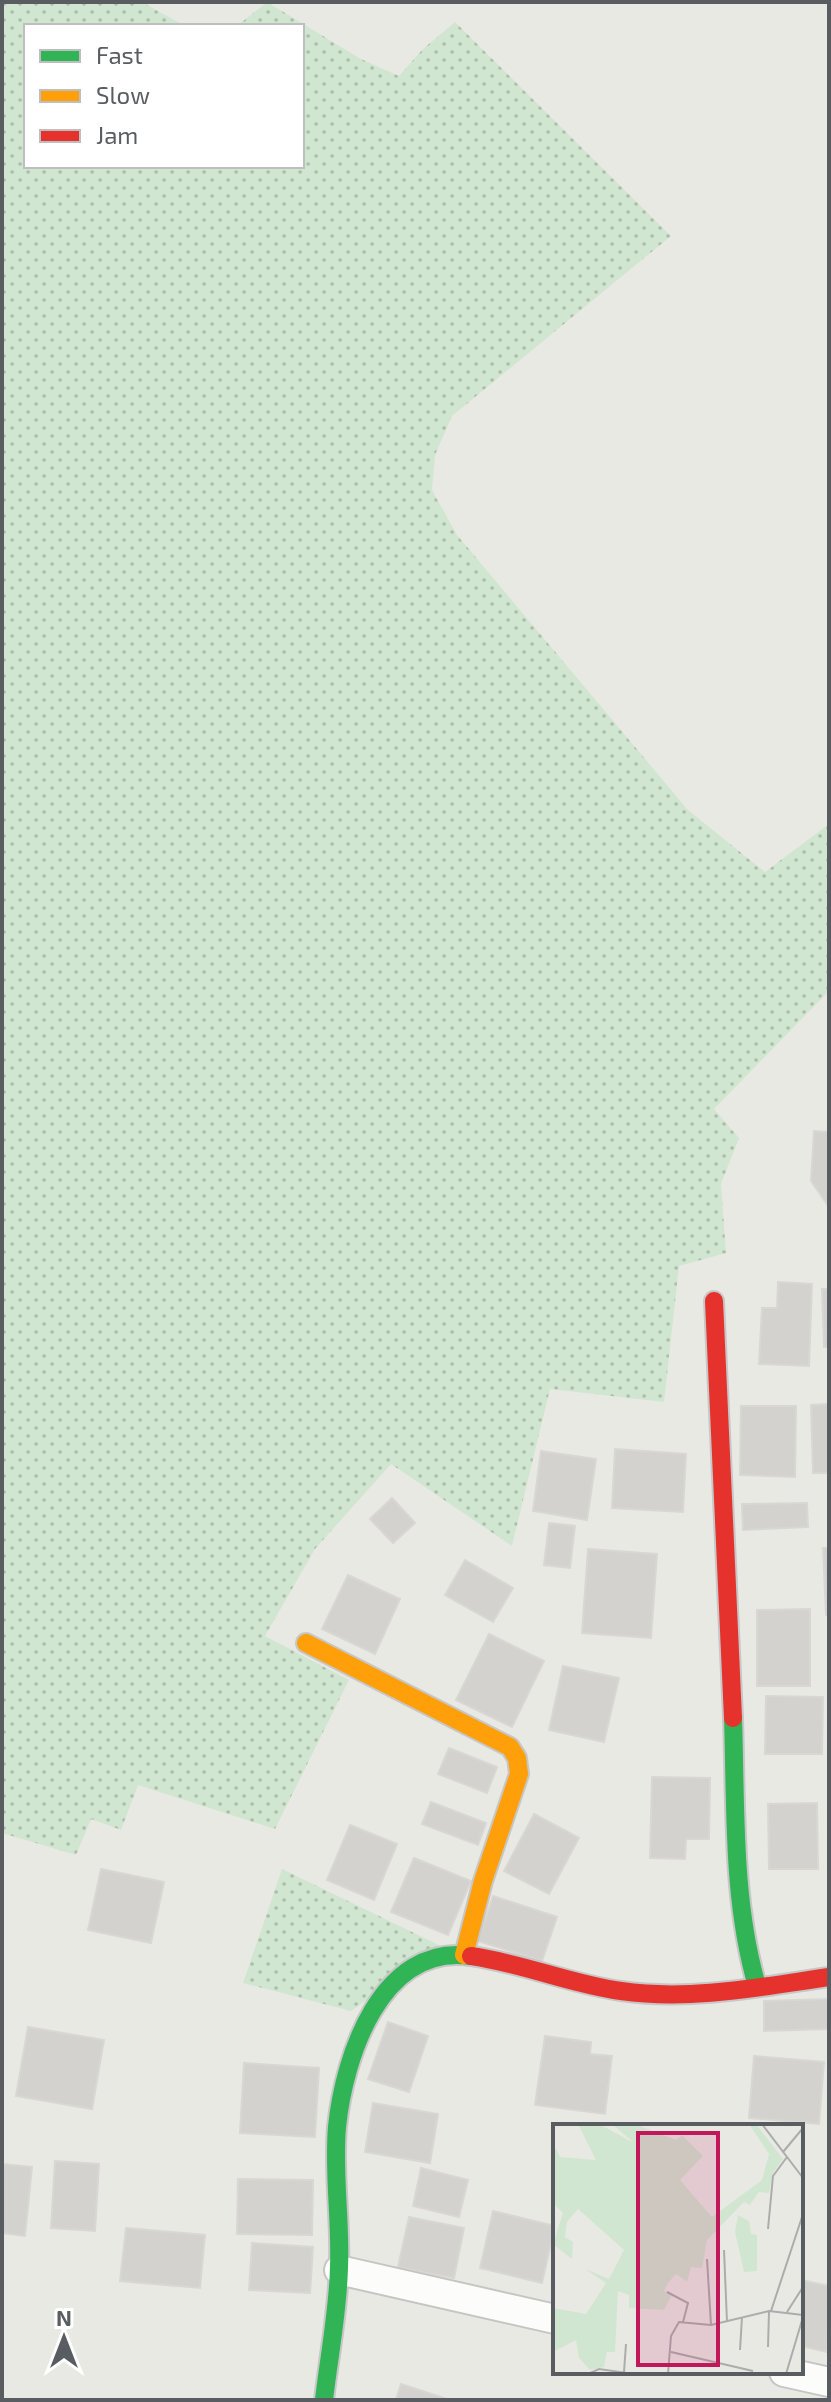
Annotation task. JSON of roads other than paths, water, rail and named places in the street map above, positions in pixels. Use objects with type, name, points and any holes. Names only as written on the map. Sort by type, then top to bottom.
[{"type":"street","points":[[714,1301],[741,1910],[757,1986]]},
{"type":"street","points":[[306,1643],[510,1747],[517,1758],[519,1774],[483,1881],[464,1955]]},
{"type":"street","points":[[324,2400],[339,2270],[337,2131],[362,2027],[383,1994],[413,1968],[448,1956],[464,1955],[619,1991],[651,1994],[829,1977]]},
{"type":"street","points":[[339,2270],[553,2319]]},
{"type":"street","points":[[793,2374],[829,2382]]}]
